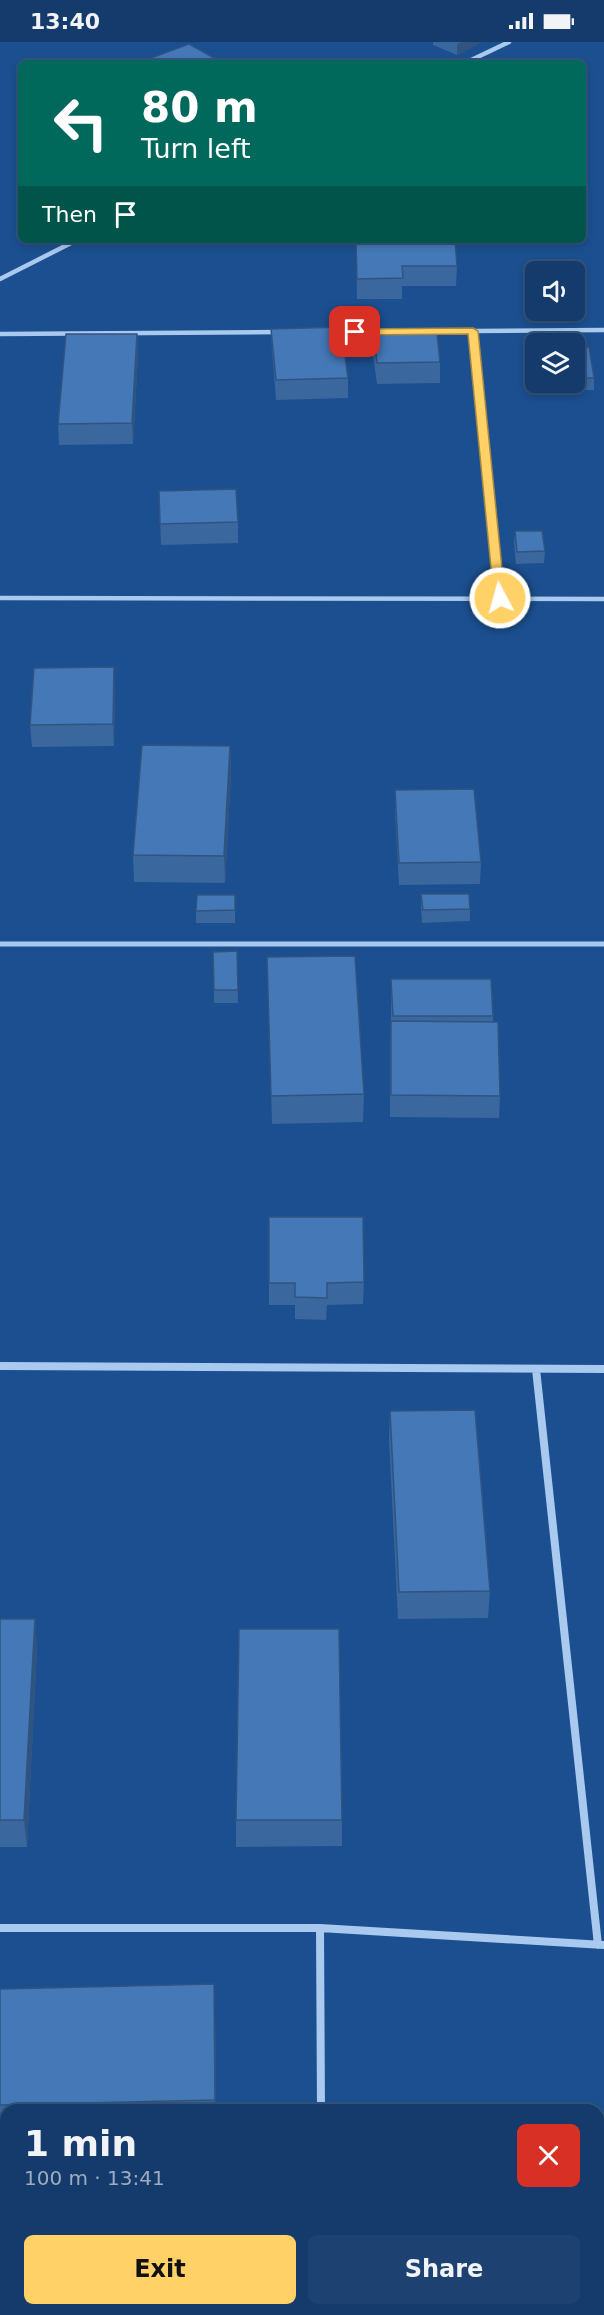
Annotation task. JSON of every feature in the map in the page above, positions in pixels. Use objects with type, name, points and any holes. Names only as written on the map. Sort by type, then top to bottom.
[{"type":"street","points":[[471,60],[509,42]]},
{"type":"street","points":[[0,279],[71,243]]},
{"type":"street","points":[[331,332],[604,330]]},
{"type":"street","points":[[473,331],[500,598]]},
{"type":"street","points":[[0,334],[284,332]]},
{"type":"street","points":[[0,598],[604,599]]},
{"type":"street","points":[[0,944],[604,944]]},
{"type":"street","points":[[0,1366],[604,1369]]},
{"type":"street","points":[[0,1928],[320,1928],[601,1945],[536,1369]]},
{"type":"street","points":[[320,1928],[321,2104]]},
{"type":"building","points":[[189,44],[218,60],[146,60]]},
{"type":"building","points":[[356,243],[455,243],[457,266],[402,266],[403,278],[357,279]]},
{"type":"building","points":[[341,327],[348,378],[276,380],[271,329]]},
{"type":"building","points":[[437,333],[440,362],[377,363],[374,335]]},
{"type":"building","points":[[66,334],[137,334],[132,423],[58,424]]},
{"type":"building","points":[[585,347],[589,347],[594,378],[585,378]]},
{"type":"building","points":[[236,489],[238,522],[160,524],[159,491]]},
{"type":"building","points":[[515,531],[542,531],[545,551],[517,552]]},
{"type":"building","points":[[114,667],[113,724],[30,725],[34,668]]},
{"type":"building","points":[[142,745],[230,746],[224,856],[133,855]]},
{"type":"building","points":[[474,789],[481,862],[399,863],[395,790]]},
{"type":"building","points":[[421,894],[469,894],[470,909],[423,910]]},
{"type":"building","points":[[197,895],[235,895],[235,910],[196,911]]},
{"type":"building","points":[[237,951],[238,990],[214,990],[213,952]]},
{"type":"building","points":[[355,956],[364,1094],[271,1096],[267,957]]},
{"type":"building","points":[[391,979],[491,979],[493,1016],[393,1016]]},
{"type":"building","points":[[391,1021],[498,1022],[500,1096],[391,1095]]},
{"type":"building","points":[[269,1217],[363,1217],[364,1282],[327,1283],[327,1298],[295,1297],[295,1283],[269,1283]]},
{"type":"building","points":[[475,1410],[490,1591],[399,1592],[390,1411]]},
{"type":"building","points":[[0,1619],[35,1619],[24,1820],[0,1820]]},
{"type":"building","points":[[239,1629],[339,1629],[342,1820],[236,1820]]},
{"type":"building","points":[[214,1984],[215,2100],[0,2104],[0,1989]]},
{"type":"route","points":[[355,332],[473,331],[500,598]]}]
